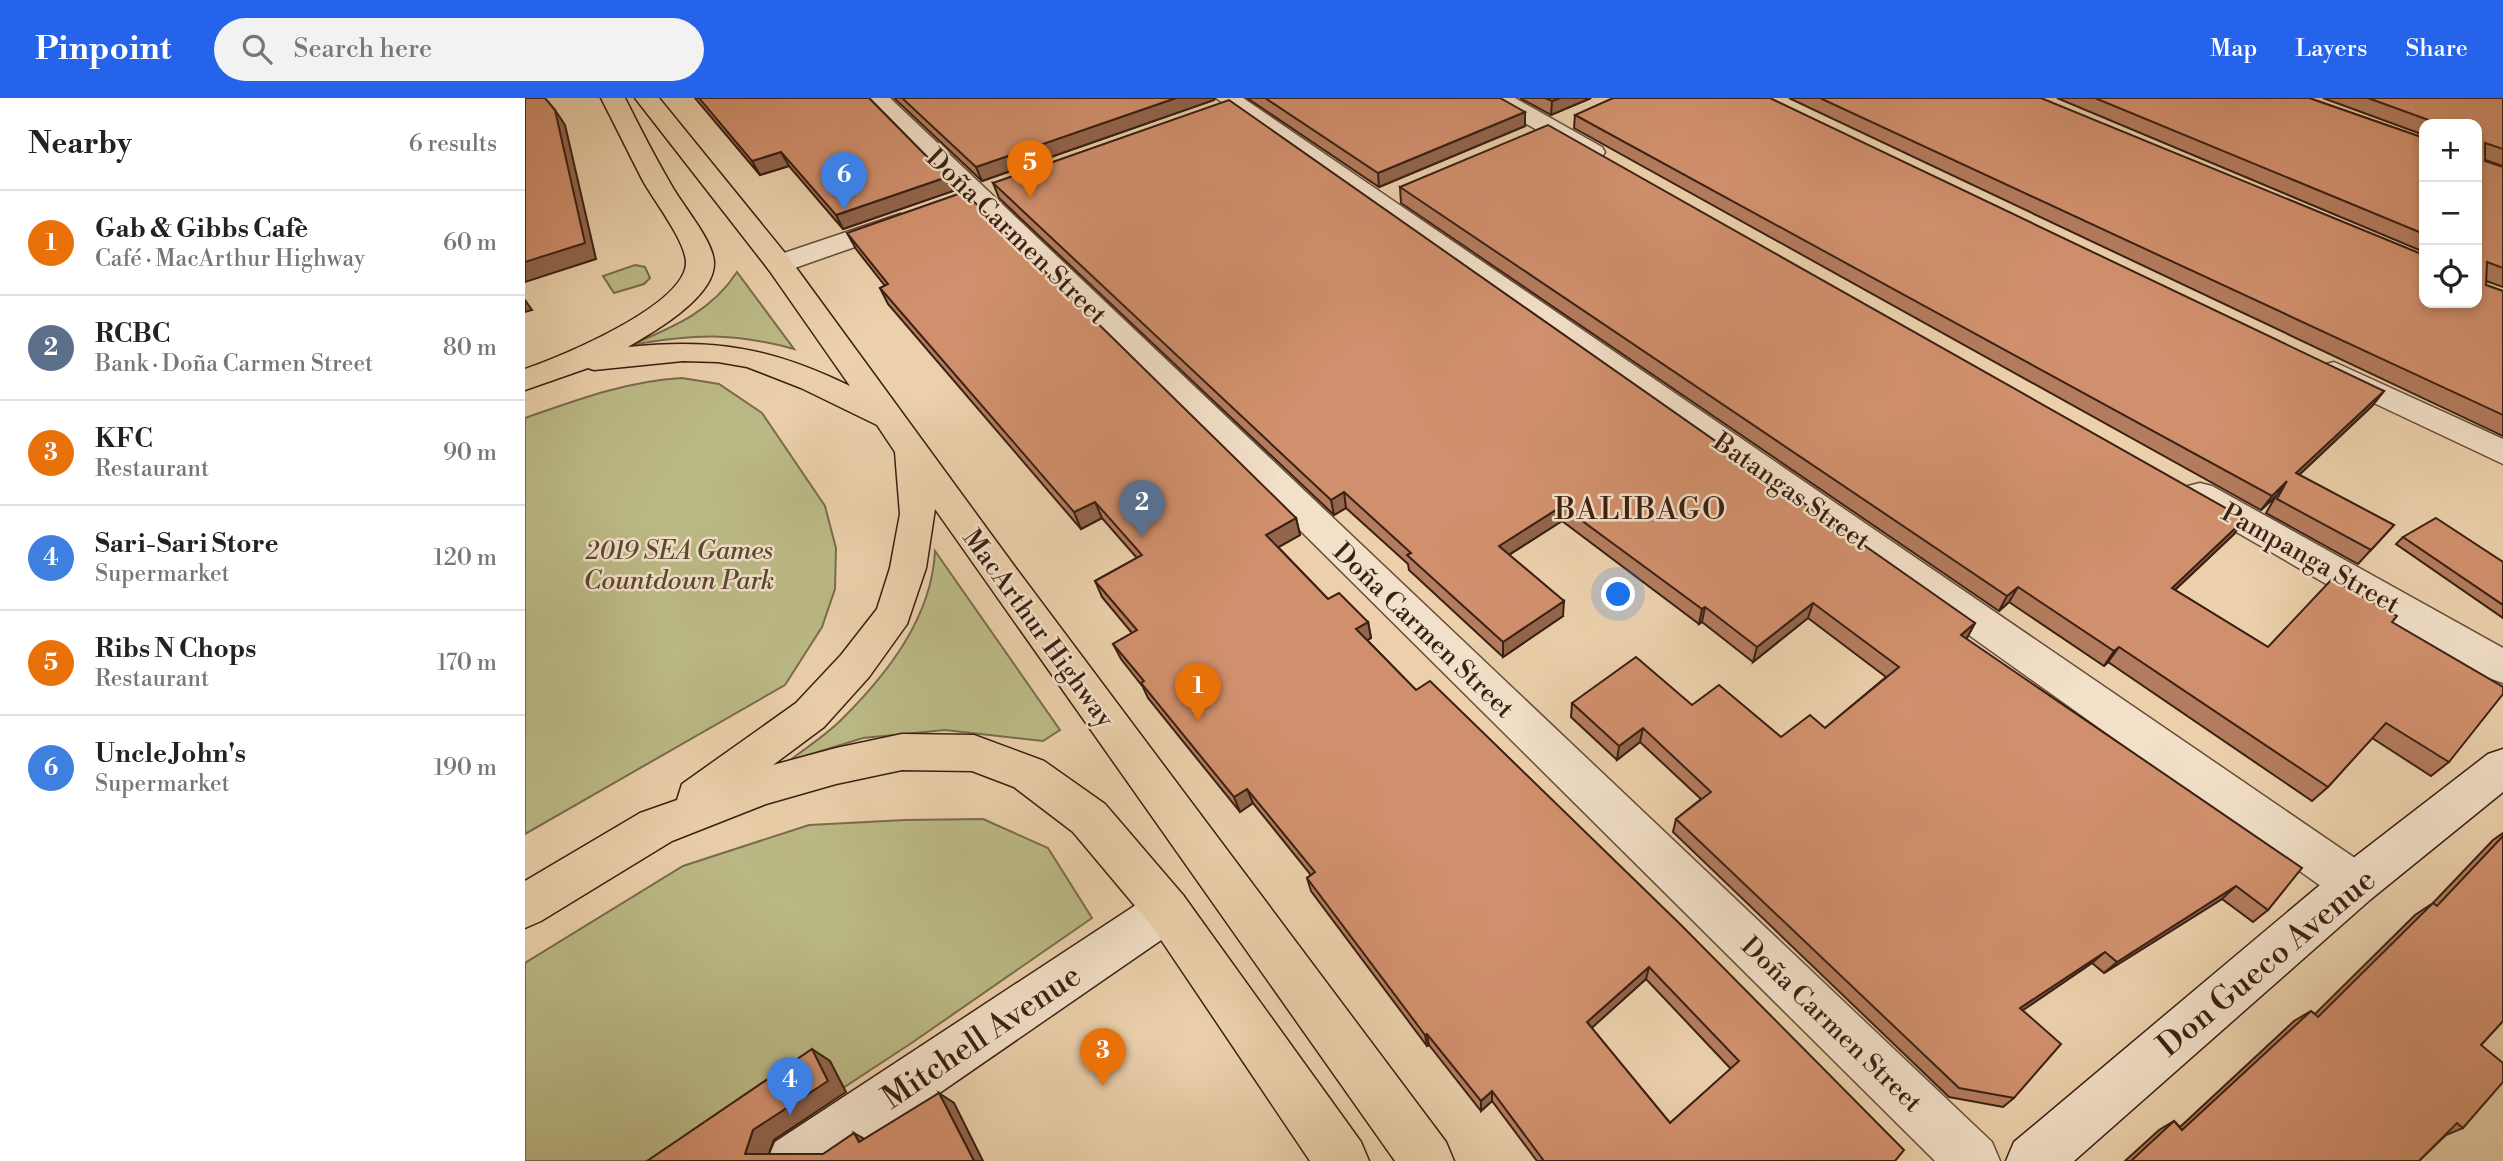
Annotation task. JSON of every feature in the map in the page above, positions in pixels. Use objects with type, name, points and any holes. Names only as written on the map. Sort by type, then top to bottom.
[{"type":"highway","points":[[525,380],[575,362],[657,316],[684,295],[697,278],[701,265],[697,251],[668,203],[613,98]]},
{"type":"highway","name":"MacArthur Highway","points":[[646,98],[779,264],[1427,1161]]},
{"type":"highway","points":[[525,906],[656,827],[810,715],[855,666],[894,614],[908,568],[918,514],[901,435],[821,384],[735,355],[650,354],[575,362]]},
{"type":"highway","points":[[656,827],[762,787],[836,766],[902,752],[974,753],[1029,774],[1089,818],[1167,910],[1342,1161]]},
{"type":"street","name":"Doña Carmen Street","points":[[877,98],[975,196],[1973,1161]]},
{"type":"street","points":[[1498,98],[1621,168]]},
{"type":"street","name":"Batangas Street","points":[[1224,105],[1389,196],[2355,884]]},
{"type":"street","points":[[779,264],[923,214]]},
{"type":"street","points":[[2315,362],[2503,453]]},
{"type":"street","name":"Pampanga Street","points":[[2177,482],[2503,667]]},
{"type":"street","name":"Don Gueco Avenue","points":[[2033,1161],[2355,884],[2503,767]]},
{"type":"street","name":"Mitchell Avenue","points":[[794,1161],[1167,910]]},
{"type":"green space","points":[[635,265],[645,267],[650,278],[644,284],[614,293],[603,276]]},
{"type":"green space","points":[[737,272],[794,349],[772,343],[713,336],[631,345],[690,317],[715,298]]},
{"type":"green space","name":"2019 SEA Games Countdown Park","points":[[682,378],[719,384],[762,413],[825,506],[836,548],[835,589],[822,627],[785,685],[525,834],[525,418],[622,387]]},
{"type":"green space","points":[[935,551],[1060,730],[1043,741],[945,730],[863,738],[789,761],[838,723],[892,662],[917,620],[926,598]]},
{"type":"green space","points":[[983,819],[1048,848],[1092,918],[913,1042],[732,1161],[525,1161],[525,963],[683,866],[809,825]]},
{"type":"building","points":[[525,98],[545,98],[555,110],[585,243],[525,262]]},
{"type":"building","points":[[699,98],[869,98],[947,177],[836,215],[781,152],[752,161]]},
{"type":"building","points":[[902,98],[1176,98],[976,167]]},
{"type":"building","points":[[1265,98],[1500,98],[1525,112],[1378,173]]},
{"type":"building","points":[[1613,98],[1770,98],[2384,391],[2296,473],[2394,525],[2371,550],[2277,499],[2287,481],[2272,496],[1575,115]]},
{"type":"building","points":[[1820,98],[2041,98],[2419,253],[2419,308],[2482,308],[2482,119],[2426,119],[2368,98],[2503,98],[2503,149],[2485,143],[2485,161],[2503,167],[2503,268],[2487,262],[2486,285],[2503,291],[2503,415]]},
{"type":"building","points":[[2095,98],[2309,98],[2419,136],[2419,232]]},
{"type":"building","points":[[1229,100],[1975,623],[1961,635],[2302,868],[2268,910],[2236,886],[2117,962],[2105,952],[2020,1008],[2061,1044],[2014,1098],[1959,1088],[1676,819],[1711,792],[1643,728],[1619,746],[1572,703],[1636,657],[1692,705],[1719,685],[1781,737],[1810,715],[1825,728],[1899,667],[1813,603],[1757,647],[1562,506],[1499,546],[1564,601],[1503,642],[1407,555],[1411,553],[1344,492],[1331,500],[993,183]]},
{"type":"building","points":[[1548,125],[2245,519],[2172,588],[2268,647],[2332,579],[2397,616],[2392,622],[2503,687],[2503,694],[2449,762],[2386,723],[2328,787],[2119,647],[2114,651],[2018,587],[2007,596],[1400,187]]},
{"type":"building","points":[[964,192],[1296,518],[1266,535],[1328,599],[1339,593],[1368,622],[1356,629],[1416,690],[1430,681],[1680,924],[1904,1150],[1895,1161],[1544,1161],[1492,1091],[1481,1101],[1427,1034],[1425,1035],[1307,878],[1315,872],[1247,789],[1234,797],[1141,683],[1144,681],[1113,644],[1137,630],[1095,581],[1142,555],[1095,502],[1074,512],[880,288],[888,284],[847,233]],"holes":[[[1649,967],[1739,1061],[1670,1123],[1587,1022]]]},
{"type":"building","points":[[2436,518],[2503,562],[2503,605],[2403,537]]},
{"type":"building","points":[[2503,836],[2503,1021],[2481,1045],[2503,1063],[2503,1082],[2463,1128],[2457,1123],[2419,1161],[2131,1161],[2174,1121],[2182,1130],[2311,1011],[2318,1017],[2433,903],[2437,906]]},
{"type":"building","points":[[812,1049],[828,1081],[753,1130],[745,1154],[823,1154],[854,1133],[859,1142],[939,1093],[974,1161],[647,1161]]},
{"type":"place","name":"Ribs N Chops","points":[[1030,198]]},
{"type":"place","name":"Uncle John's","points":[[844,210]]},
{"type":"place","name":"RCBC","points":[[1142,538]]},
{"type":"place","name":"Gab & Gibbs Cafè","points":[[1198,721]]},
{"type":"place","name":"KFC","points":[[1103,1086]]},
{"type":"place","name":"Sari-Sari Store","points":[[790,1115]]},
{"type":"district","name":"BALIBAGO","points":[[1641,509]]}]
